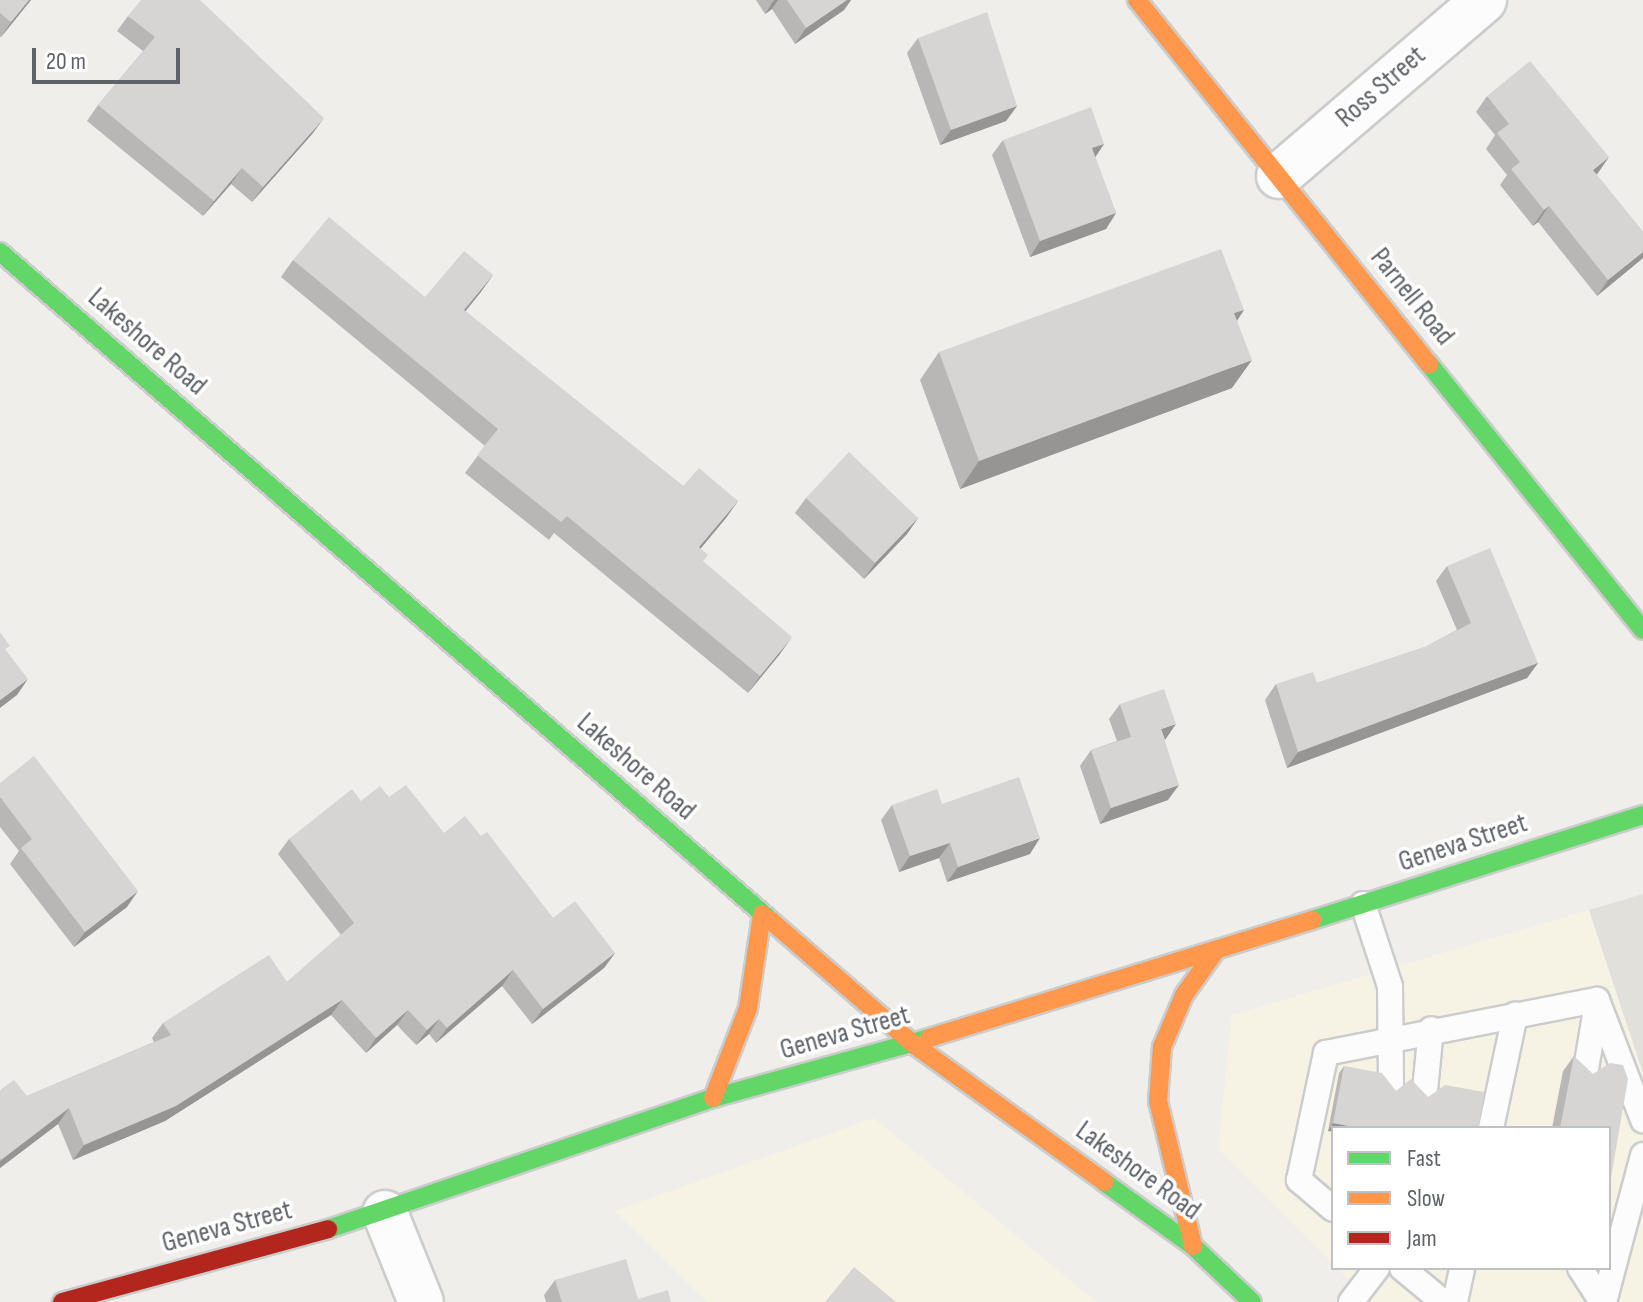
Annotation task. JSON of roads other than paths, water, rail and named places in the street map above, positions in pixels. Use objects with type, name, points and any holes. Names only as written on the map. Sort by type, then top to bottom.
[{"type":"main road","name":"Parnell Road","points":[[1137,0],[1643,630]]},
{"type":"main road","name":"Lakeshore Road","points":[[0,252],[913,1044],[1193,1246],[1252,1302]]},
{"type":"main road","name":"Geneva Street","points":[[62,1302],[385,1213],[713,1098],[913,1044],[1643,815]]},
{"type":"main road","points":[[713,1098],[748,1008],[762,914]]},
{"type":"main road","points":[[1193,1246],[1158,1101],[1162,1047],[1184,995],[1216,950]]},
{"type":"street","name":"Ross Street","points":[[1279,176],[1484,0]]},
{"type":"street","points":[[385,1213],[421,1302]]},
{"type":"lane","points":[[1363,904],[1390,986],[1395,1034],[1391,1084]]},
{"type":"lane","points":[[1331,1207],[1299,1180],[1326,1053],[1395,1034],[1597,1000]]},
{"type":"lane","points":[[1585,1075],[1597,1000]]},
{"type":"lane","points":[[1597,1000],[1643,1120]]},
{"type":"lane","points":[[1491,1126],[1515,1015]]},
{"type":"lane","points":[[1425,1090],[1431,1029]]},
{"type":"lane","points":[[1603,1302],[1643,1155]]},
{"type":"lane","points":[[1351,1302],[1375,1270]]},
{"type":"lane","points":[[1404,1270],[1443,1302]]},
{"type":"lane","points":[[1455,1302],[1462,1270]]},
{"type":"lane","points":[[1581,1270],[1603,1302]]}]
